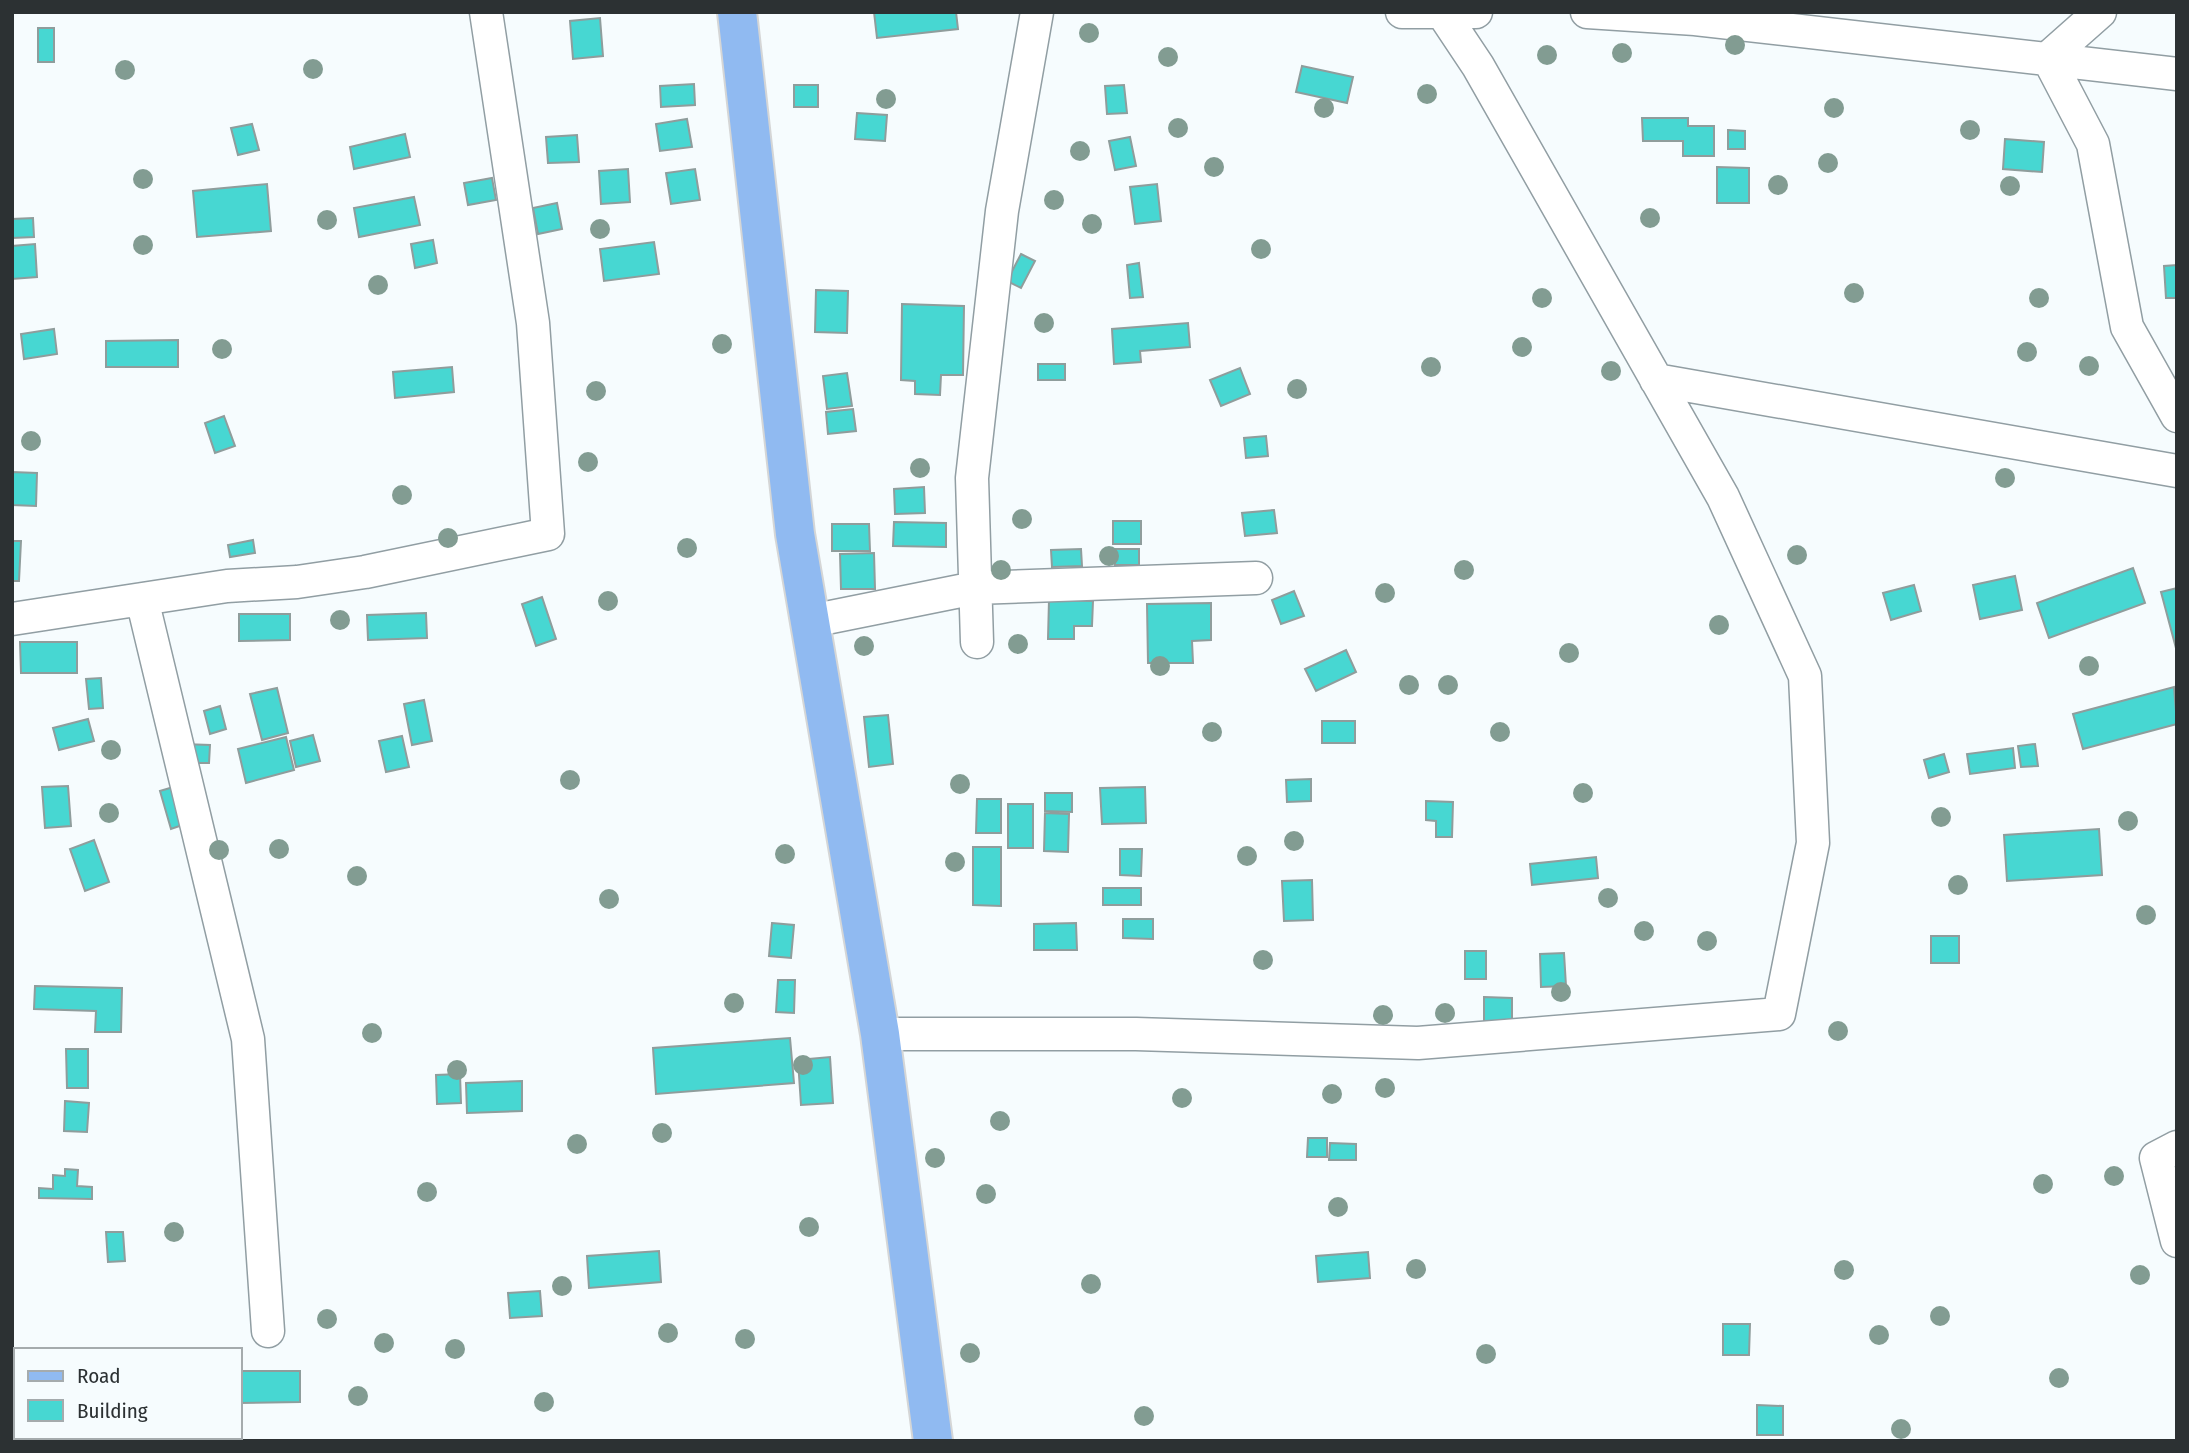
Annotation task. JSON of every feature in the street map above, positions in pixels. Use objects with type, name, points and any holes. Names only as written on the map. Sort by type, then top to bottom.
[{"type":"main road","points":[[737,12],[795,534],[880,1034],[933,1441]]},
{"type":"street","points":[[12,619],[227,586],[297,582],[365,572],[548,534],[533,323],[485,12]]},
{"type":"street","points":[[977,642],[972,478],[1002,211],[1037,12]]},
{"type":"street","points":[[1402,12],[1476,12]]},
{"type":"street","points":[[1587,12],[1695,16],[2177,74]]},
{"type":"street","points":[[2048,58],[2100,12]]},
{"type":"street","points":[[880,1034],[1149,1034],[1418,1043],[1779,1014],[1813,843],[1805,676],[1723,497],[1478,66],[1443,13]]},
{"type":"street","points":[[2048,58],[2093,144],[2127,327],[2177,416]]},
{"type":"street","points":[[1656,380],[2177,471]]},
{"type":"street","points":[[810,621],[975,588],[1256,578]]},
{"type":"street","points":[[142,599],[248,1038],[268,1331]]},
{"type":"street","points":[[2177,1147],[2156,1158],[2177,1241]]},
{"type":"building","points":[[874,12],[956,12],[958,29],[877,38]]},
{"type":"building","points":[[600,18],[603,56],[573,59],[570,21]]},
{"type":"building","points":[[38,28],[54,28],[54,62],[38,62]]},
{"type":"building","points":[[1302,66],[1353,77],[1347,103],[1296,92]]},
{"type":"building","points":[[694,84],[695,105],[661,107],[660,86]]},
{"type":"building","points":[[794,85],[818,85],[818,107],[794,107]]},
{"type":"building","points":[[1124,85],[1127,113],[1107,114],[1105,86]]},
{"type":"building","points":[[857,113],[887,115],[885,141],[855,139]]},
{"type":"building","points":[[1642,118],[1688,118],[1688,126],[1714,126],[1714,156],[1683,156],[1683,141],[1643,141]]},
{"type":"building","points":[[687,119],[692,147],[660,151],[656,124]]},
{"type":"building","points":[[252,124],[259,150],[238,155],[231,128]]},
{"type":"building","points":[[1728,130],[1745,131],[1745,149],[1728,149]]},
{"type":"building","points":[[405,134],[410,157],[354,169],[350,147]]},
{"type":"building","points":[[577,135],[579,162],[548,163],[546,137]]},
{"type":"building","points":[[1130,137],[1136,166],[1115,170],[1109,141]]},
{"type":"building","points":[[2005,139],[2044,142],[2042,172],[2003,169]]},
{"type":"building","points":[[1717,167],[1749,168],[1749,203],[1717,203]]},
{"type":"building","points":[[628,169],[630,202],[601,204],[599,171]]},
{"type":"building","points":[[695,169],[700,200],[671,204],[666,173]]},
{"type":"building","points":[[492,178],[496,200],[468,205],[464,183]]},
{"type":"building","points":[[267,184],[271,231],[197,237],[193,191]]},
{"type":"building","points":[[1157,184],[1161,221],[1135,224],[1130,187]]},
{"type":"building","points":[[414,197],[420,225],[359,237],[354,208]]},
{"type":"building","points":[[557,203],[562,229],[538,234],[533,208]]},
{"type":"building","points":[[33,218],[34,237],[12,238],[12,219]]},
{"type":"building","points":[[433,240],[437,263],[415,268],[411,244]]},
{"type":"building","points":[[654,242],[659,274],[604,281],[600,249]]},
{"type":"building","points":[[35,244],[37,277],[12,279],[12,246]]},
{"type":"building","points":[[1021,254],[1035,261],[1021,288],[1007,281]]},
{"type":"building","points":[[1139,263],[1143,297],[1130,298],[1127,265]]},
{"type":"building","points":[[2177,265],[2177,298],[2166,298],[2164,266]]},
{"type":"building","points":[[816,290],[848,291],[847,333],[815,332]]},
{"type":"building","points":[[902,304],[964,306],[963,375],[941,375],[940,395],[915,394],[915,381],[901,380]]},
{"type":"building","points":[[1188,323],[1190,347],[1140,351],[1141,362],[1114,364],[1112,329]]},
{"type":"building","points":[[54,329],[57,354],[24,359],[21,334]]},
{"type":"building","points":[[178,340],[178,367],[106,367],[106,341]]},
{"type":"building","points":[[1038,364],[1065,364],[1065,380],[1038,380]]},
{"type":"building","points":[[452,367],[454,392],[395,398],[393,372]]},
{"type":"building","points":[[1240,368],[1250,394],[1221,406],[1210,380]]},
{"type":"building","points":[[847,373],[852,406],[827,409],[823,376]]},
{"type":"building","points":[[853,409],[856,431],[828,434],[826,412]]},
{"type":"building","points":[[224,416],[235,446],[215,453],[205,423]]},
{"type":"building","points":[[1266,436],[1268,456],[1246,458],[1244,438]]},
{"type":"building","points":[[12,472],[37,473],[36,506],[12,505]]},
{"type":"building","points":[[924,487],[925,513],[895,514],[894,489]]},
{"type":"building","points":[[1274,510],[1277,533],[1245,536],[1242,513]]},
{"type":"building","points":[[1113,521],[1141,521],[1141,544],[1113,544]]},
{"type":"building","points":[[894,522],[946,523],[946,547],[893,546]]},
{"type":"building","points":[[832,524],[869,524],[870,551],[832,551]]},
{"type":"building","points":[[253,540],[255,553],[230,557],[228,545]]},
{"type":"building","points":[[12,541],[21,541],[19,581],[12,581]]},
{"type":"building","points":[[1081,549],[1082,566],[1052,567],[1051,550]]},
{"type":"building","points":[[1115,549],[1139,549],[1139,565],[1115,565]]},
{"type":"building","points":[[874,553],[875,589],[841,589],[840,554]]},
{"type":"building","points":[[2133,568],[2145,603],[2049,638],[2037,603]]},
{"type":"building","points":[[2015,576],[2022,610],[1980,619],[1973,585]]},
{"type":"building","points":[[1914,585],[1921,611],[1891,620],[1883,593]]},
{"type":"building","points":[[2177,588],[2177,652],[2161,592]]},
{"type":"building","points":[[1294,591],[1304,616],[1281,624],[1272,600]]},
{"type":"building","points":[[542,597],[556,639],[536,646],[522,604]]},
{"type":"building","points":[[1049,600],[1093,601],[1092,626],[1074,626],[1074,639],[1048,639]]},
{"type":"building","points":[[1211,603],[1211,640],[1192,641],[1193,663],[1148,663],[1147,604]]},
{"type":"building","points":[[426,613],[427,638],[368,640],[367,615]]},
{"type":"building","points":[[239,614],[290,614],[290,640],[239,641]]},
{"type":"building","points":[[20,642],[77,642],[77,673],[21,673]]},
{"type":"building","points":[[1346,650],[1356,672],[1316,691],[1305,669]]},
{"type":"building","points":[[101,678],[103,708],[89,709],[86,679]]},
{"type":"building","points":[[2174,687],[2177,724],[2083,749],[2073,714]]},
{"type":"building","points":[[277,688],[288,733],[262,740],[250,694]]},
{"type":"building","points":[[424,700],[432,741],[412,745],[404,704]]},
{"type":"building","points":[[220,706],[226,729],[210,734],[204,711]]},
{"type":"building","points":[[888,715],[893,764],[869,767],[864,717]]},
{"type":"building","points":[[88,719],[94,741],[59,750],[53,728]]},
{"type":"building","points":[[1322,721],[1355,721],[1355,743],[1322,743]]},
{"type":"building","points":[[313,735],[320,761],[296,767],[290,741]]},
{"type":"building","points":[[402,736],[409,767],[386,772],[379,741]]},
{"type":"building","points":[[286,737],[294,770],[246,783],[238,749]]},
{"type":"building","points":[[182,744],[210,745],[209,763],[181,763]]},
{"type":"building","points":[[2035,744],[2038,766],[2021,767],[2018,746]]},
{"type":"building","points":[[2013,748],[2015,768],[1970,774],[1967,754]]},
{"type":"building","points":[[1944,754],[1949,772],[1929,778],[1924,760]]},
{"type":"building","points":[[1311,779],[1311,801],[1287,802],[1286,780]]},
{"type":"building","points":[[180,785],[191,822],[171,829],[160,791]]},
{"type":"building","points":[[68,786],[71,826],[45,828],[42,787]]},
{"type":"building","points":[[1145,787],[1146,823],[1102,824],[1100,788]]},
{"type":"building","points":[[1045,793],[1072,793],[1072,812],[1045,811]]},
{"type":"building","points":[[977,799],[1001,799],[1001,833],[976,833]]},
{"type":"building","points":[[1426,801],[1453,802],[1452,837],[1436,837],[1436,821],[1426,820]]},
{"type":"building","points":[[1008,804],[1033,804],[1033,848],[1008,848]]},
{"type":"building","points":[[1045,813],[1069,814],[1068,852],[1044,851]]},
{"type":"building","points":[[2099,829],[2102,875],[2007,881],[2004,835]]},
{"type":"building","points":[[94,840],[109,882],[85,891],[70,849]]},
{"type":"building","points":[[973,847],[1001,847],[1001,906],[973,905]]},
{"type":"building","points":[[1120,849],[1142,849],[1141,876],[1120,875]]},
{"type":"building","points":[[1596,857],[1598,878],[1532,885],[1530,864]]},
{"type":"building","points":[[1312,880],[1313,920],[1284,921],[1282,881]]},
{"type":"building","points":[[1103,888],[1141,888],[1141,905],[1103,905]]},
{"type":"building","points":[[1123,919],[1153,919],[1153,939],[1123,938]]},
{"type":"building","points":[[772,923],[794,925],[791,958],[769,956]]},
{"type":"building","points":[[1076,923],[1077,950],[1034,950],[1034,924]]},
{"type":"building","points":[[1931,936],[1959,936],[1959,963],[1931,963]]},
{"type":"building","points":[[1465,951],[1486,951],[1486,979],[1465,979]]},
{"type":"building","points":[[1564,953],[1566,986],[1541,987],[1540,954]]},
{"type":"building","points":[[778,980],[795,980],[794,1013],[776,1012]]},
{"type":"building","points":[[35,986],[122,988],[121,1032],[95,1032],[96,1011],[34,1009]]},
{"type":"building","points":[[1484,997],[1512,998],[1512,1028],[1484,1027]]},
{"type":"building","points":[[790,1038],[794,1083],[656,1094],[653,1048]]},
{"type":"building","points":[[66,1049],[88,1049],[88,1088],[67,1088]]},
{"type":"building","points":[[830,1057],[833,1103],[801,1105],[798,1060]]},
{"type":"building","points":[[460,1074],[461,1103],[437,1104],[436,1075]]},
{"type":"building","points":[[522,1081],[522,1111],[467,1113],[466,1083]]},
{"type":"building","points":[[65,1101],[89,1103],[87,1132],[64,1131]]},
{"type":"building","points":[[1308,1138],[1327,1138],[1327,1157],[1307,1157]]},
{"type":"building","points":[[1330,1143],[1356,1144],[1356,1160],[1329,1160]]},
{"type":"building","points":[[65,1169],[78,1170],[77,1186],[92,1187],[92,1199],[39,1198],[39,1188],[53,1189],[53,1175],[65,1176]]},
{"type":"building","points":[[106,1232],[123,1232],[125,1261],[108,1262]]},
{"type":"building","points":[[659,1251],[661,1282],[589,1288],[587,1256]]},
{"type":"building","points":[[1368,1252],[1370,1278],[1318,1282],[1316,1256]]},
{"type":"building","points":[[540,1291],[542,1316],[510,1318],[508,1293]]},
{"type":"building","points":[[1723,1324],[1750,1324],[1749,1355],[1723,1355]]},
{"type":"building","points":[[242,1371],[300,1371],[300,1402],[242,1403]]},
{"type":"building","points":[[12,1402],[14,1402],[14,1430]]},
{"type":"building","points":[[1757,1405],[1783,1406],[1783,1435],[1757,1435]]}]
